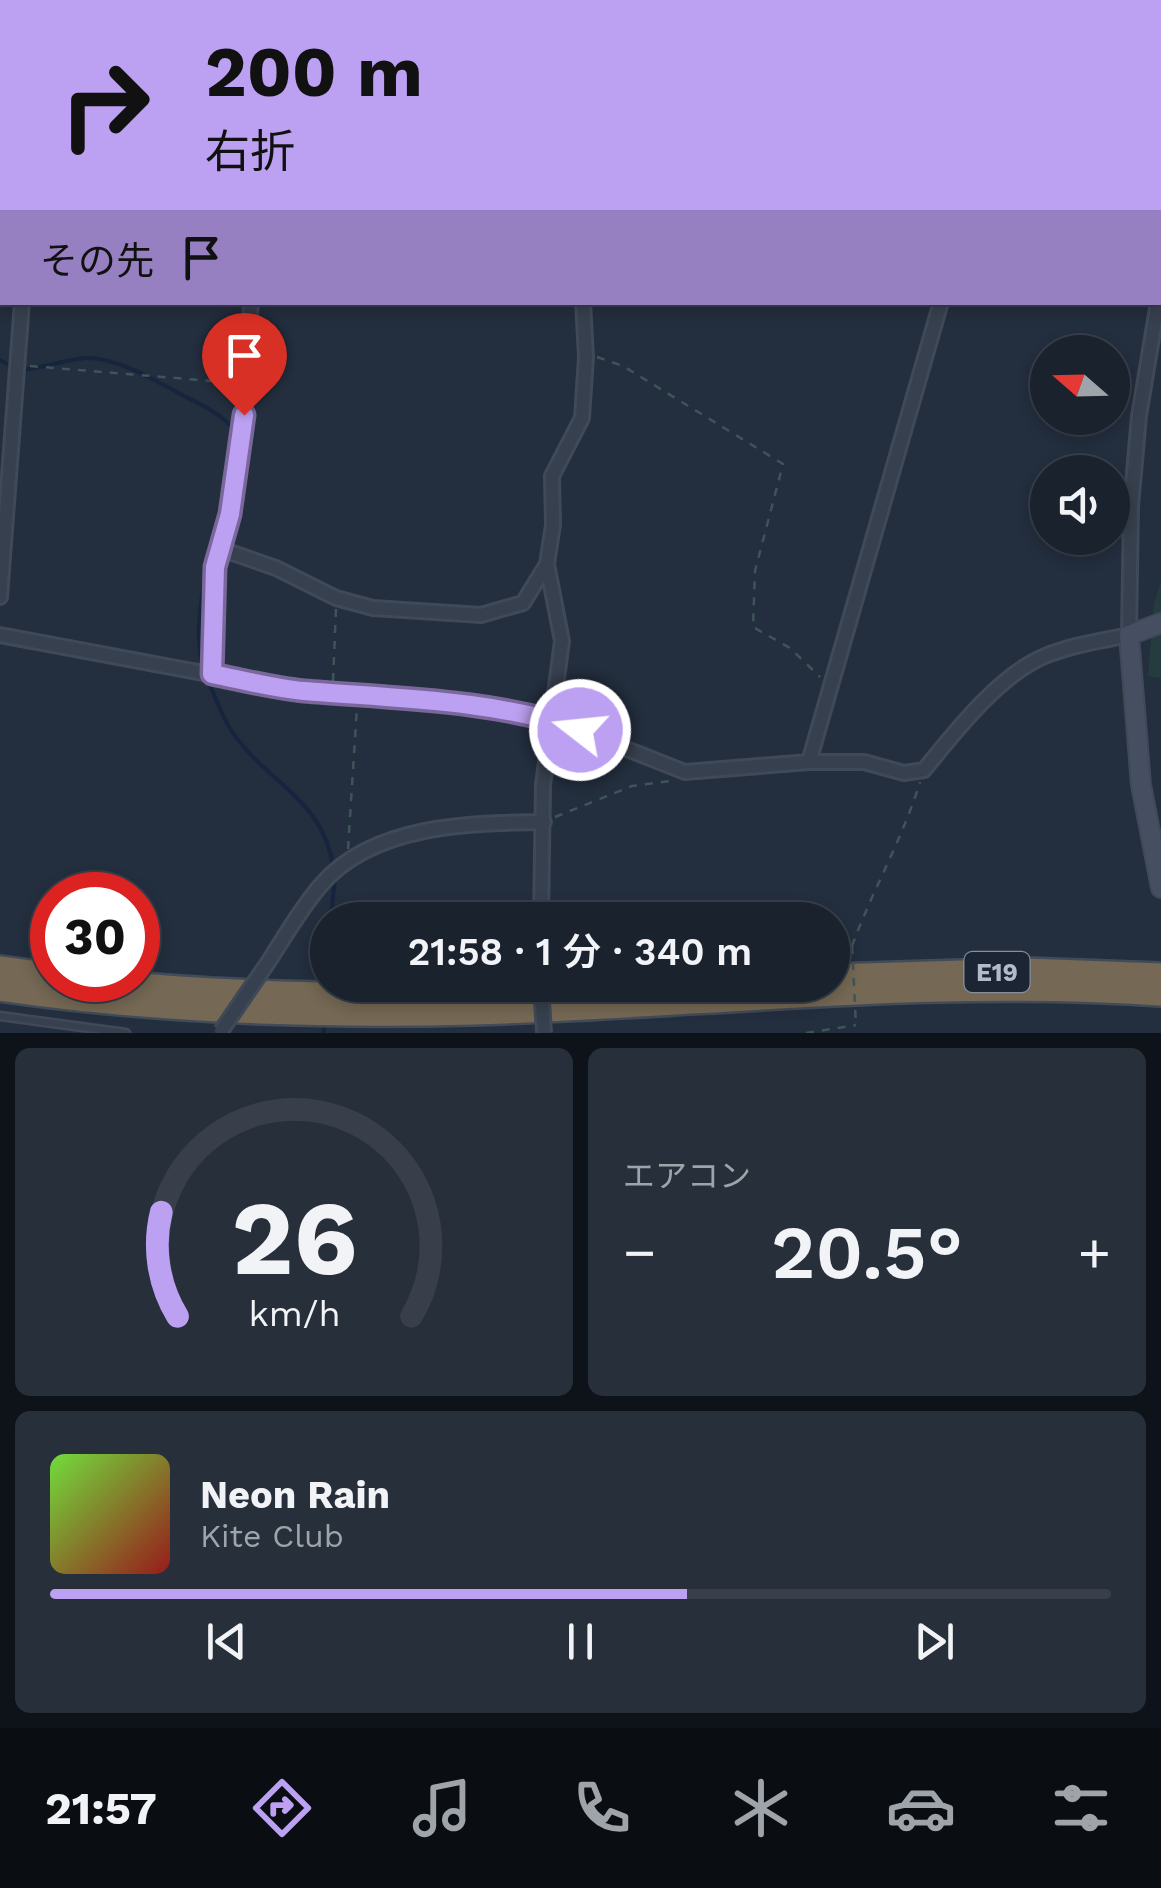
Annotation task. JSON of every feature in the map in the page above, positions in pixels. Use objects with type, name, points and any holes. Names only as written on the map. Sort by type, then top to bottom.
[{"type":"highway","points":[[0,969],[30,973]]},
{"type":"highway","name":"E19","points":[[850,976],[1027,971],[1161,976]]},
{"type":"highway","name":"E19","points":[[0,988],[166,1008],[357,1013],[475,1012],[952,991],[1161,994]]},
{"type":"highway","points":[[160,989],[310,995]]},
{"type":"street","points":[[0,598],[22,305]]},
{"type":"street","points":[[212,674],[215,567],[243,437],[251,305]]},
{"type":"street","points":[[542,902],[543,785],[562,640],[547,564],[554,525],[552,476],[582,418],[586,353],[583,305]]},
{"type":"street","points":[[808,762],[940,305]]},
{"type":"street","points":[[1158,305],[1139,416],[1130,507],[1129,634],[1141,786],[1161,888]]},
{"type":"street","points":[[221,549],[276,568],[336,598],[373,608],[481,616],[523,603],[547,564]]},
{"type":"street","points":[[0,635],[300,691],[358,694],[552,719],[689,771],[864,762],[904,773],[924,770],[959,728],[1018,670],[1045,656],[1161,623]]},
{"type":"street","points":[[220,1032],[321,884],[347,860],[397,839],[474,823],[544,822]]},
{"type":"street","points":[[542,1002],[544,1033]]},
{"type":"lane","points":[[0,1016],[126,1033]]},
{"type":"path","points":[[586,353],[623,366],[783,464],[755,571],[753,627],[790,648],[830,686]]},
{"type":"path","points":[[18,364],[246,383]]},
{"type":"path","points":[[332,692],[336,598]]},
{"type":"path","points":[[347,860],[358,694]]},
{"type":"path","points":[[806,1033],[856,1025],[852,946],[872,892],[914,804],[924,770]]},
{"type":"path","points":[[544,822],[632,786],[690,778],[689,771]]},
{"type":"green space","points":[[1161,581],[1161,678],[1148,676],[1154,604]]},
{"type":"waterway","points":[[0,360],[18,370],[85,358],[109,361],[204,406],[234,431],[235,449],[202,598],[199,625],[204,670]]},
{"type":"waterway","points":[[207,679],[227,724],[245,748],[318,823],[333,866]]},
{"type":"waterway","points":[[333,902],[335,875]]},
{"type":"waterway","points":[[323,1033],[324,1028]]},
{"type":"route","points":[[244,415],[230,514],[215,567],[212,674],[300,691],[367,694],[521,714],[552,719],[580,730]]}]
